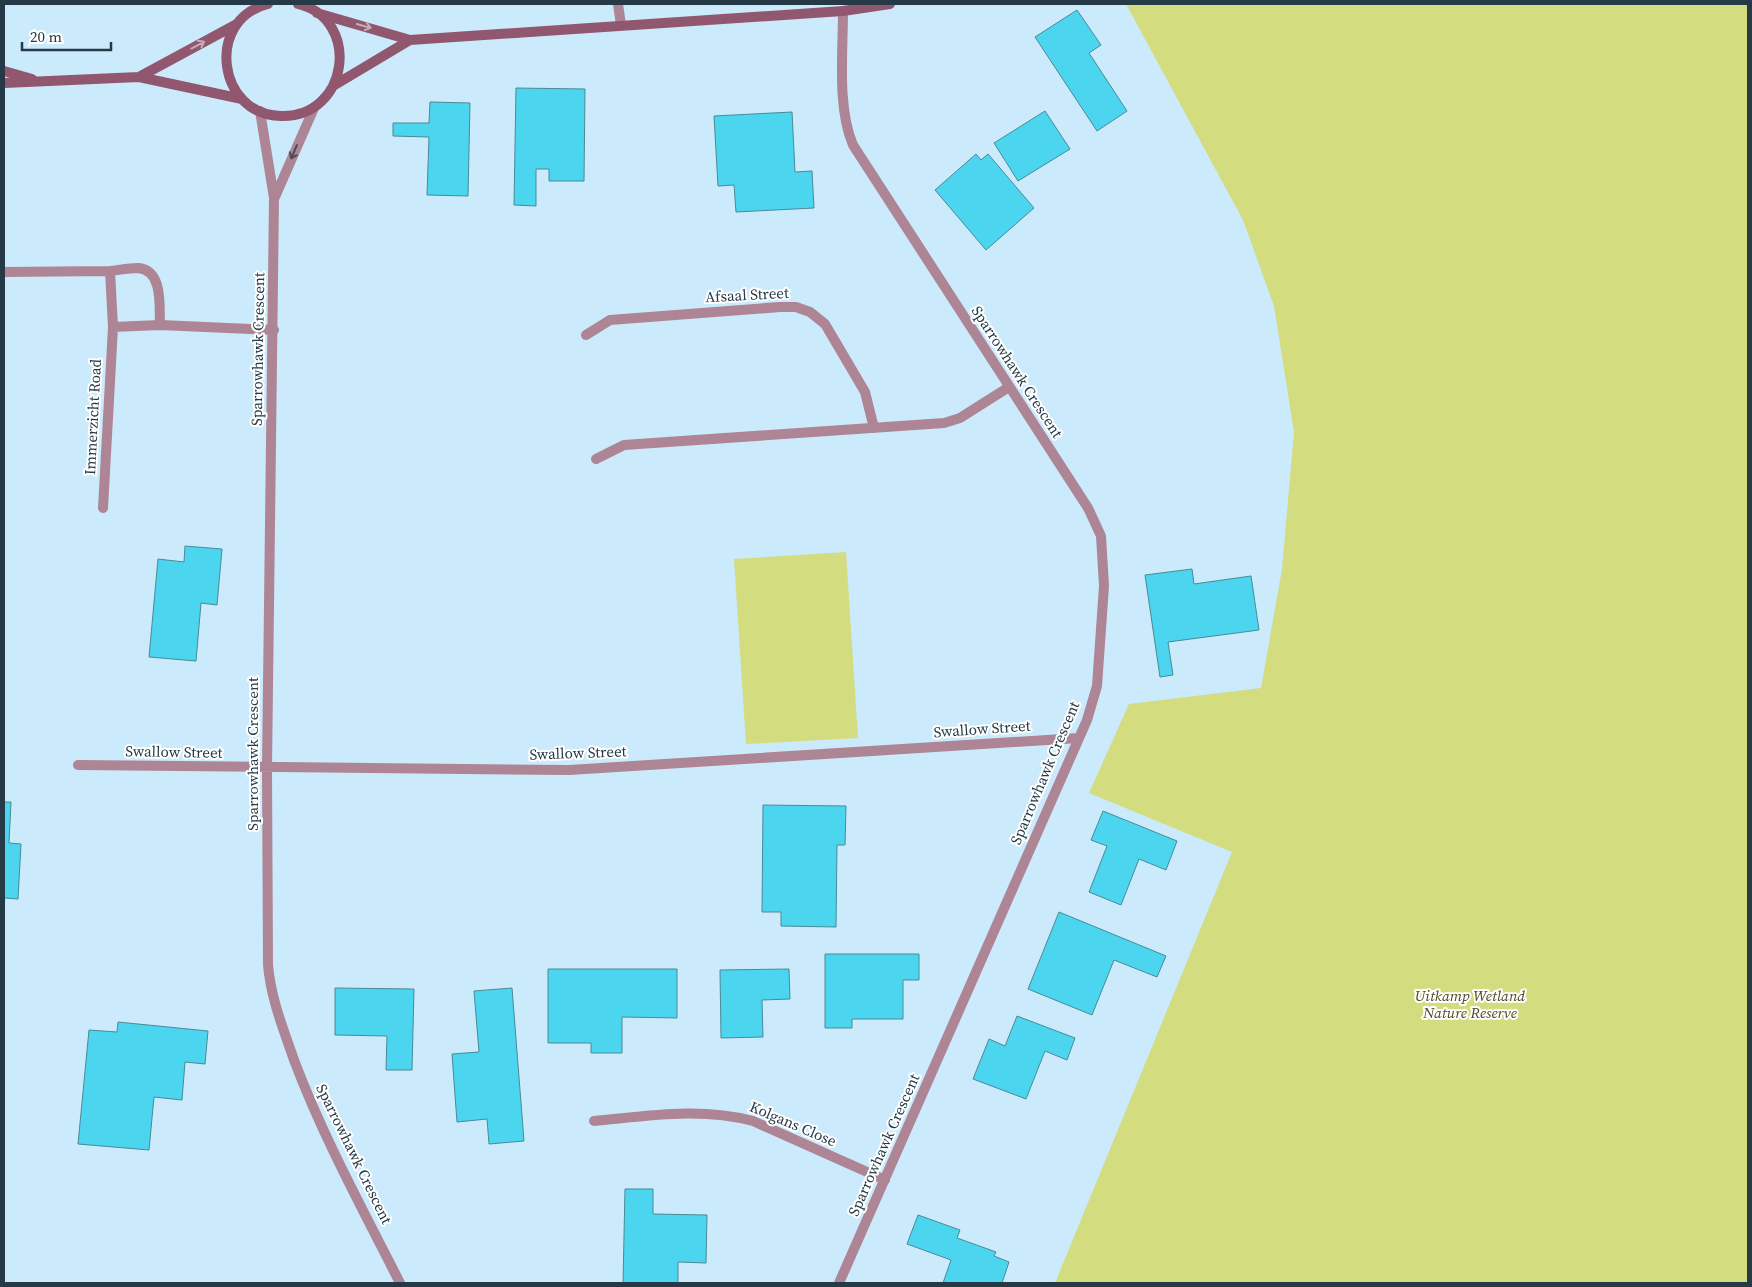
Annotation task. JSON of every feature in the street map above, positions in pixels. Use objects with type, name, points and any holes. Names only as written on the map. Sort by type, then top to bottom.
[{"type":"street","points":[[268,4],[254,7],[237,24],[230,35],[226,48],[226,62],[231,82],[242,99],[260,112],[282,116],[304,112],[314,108],[333,86],[340,67],[339,47],[331,28],[317,13]]},
{"type":"street","points":[[300,4],[317,13],[410,40],[843,11],[890,4]]},
{"type":"street","points":[[618,4],[620,26]]},
{"type":"street","name":"Sparrowhawk Crescent","points":[[839,1283],[1087,720],[1097,686],[1104,586],[1101,536],[1088,508],[853,145],[848,132],[843,106],[843,11]]},
{"type":"street","points":[[140,77],[237,24]]},
{"type":"street","points":[[333,86],[410,40]]},
{"type":"street","points":[[4,72],[40,82]]},
{"type":"street","points":[[4,84],[140,77],[242,99]]},
{"type":"street","name":"Sparrowhawk Crescent","points":[[274,198],[314,108]]},
{"type":"street","name":"Sparrowhawk Crescent","points":[[260,112],[274,198],[274,330],[267,768],[268,965],[274,1002],[311,1104],[400,1283]]},
{"type":"street","points":[[4,272],[110,271],[140,268],[154,277],[158,286],[160,326]]},
{"type":"street","name":"Immerzicht Road","points":[[103,508],[112,327],[110,271]]},
{"type":"street","name":"Afsaal Street","points":[[586,335],[610,320],[796,307],[810,312],[825,324],[865,392],[874,428]]},
{"type":"street","points":[[112,327],[160,326],[274,330]]},
{"type":"street","points":[[596,459],[624,445],[944,423],[960,418],[1009,387]]},
{"type":"street","name":"Swallow Street","points":[[78,765],[569,770],[1078,738]]},
{"type":"street","name":"Kolgans Close","points":[[594,1122],[690,1113],[720,1114],[737,1117],[753,1122],[885,1180]]},
{"type":"green space","name":"Uitkamp Wetland Nature Reserve","points":[[1126,4],[1748,4],[1748,1283],[1055,1283],[1232,852],[1089,793],[1129,704],[1261,688],[1282,569],[1294,432],[1274,306],[1243,220]]},
{"type":"green space","points":[[846,552],[858,738],[746,744],[734,559]]},
{"type":"building","points":[[1077,10],[1101,45],[1089,53],[1127,111],[1097,131],[1035,37]]},
{"type":"building","points":[[516,88],[585,89],[584,181],[549,181],[549,169],[536,169],[536,206],[514,205]]},
{"type":"building","points":[[430,102],[470,103],[468,196],[427,195],[429,137],[393,136],[393,123],[429,123]]},
{"type":"building","points":[[1045,111],[1070,149],[1018,181],[994,143]]},
{"type":"building","points":[[792,112],[795,172],[812,171],[814,208],[736,212],[734,185],[718,186],[714,116]]},
{"type":"building","points":[[976,154],[981,160],[988,154],[1034,208],[986,250],[935,190]]},
{"type":"building","points":[[185,546],[222,549],[217,605],[201,603],[196,661],[149,657],[158,559],[184,562]]},
{"type":"building","points":[[1192,569],[1194,584],[1251,576],[1259,630],[1168,642],[1173,675],[1160,677],[1145,575]]},
{"type":"building","points":[[4,802],[11,802],[9,843],[21,844],[18,899],[4,898]]},
{"type":"building","points":[[763,805],[846,806],[845,845],[837,845],[836,927],[781,926],[781,912],[762,912]]},
{"type":"building","points":[[1103,811],[1177,841],[1166,870],[1139,859],[1121,905],[1089,892],[1107,846],[1091,840]]},
{"type":"building","points":[[1059,912],[1166,956],[1157,977],[1114,960],[1092,1015],[1028,989]]},
{"type":"building","points":[[825,954],[919,954],[919,980],[903,980],[903,1019],[852,1019],[852,1028],[825,1028]]},
{"type":"building","points":[[548,969],[677,969],[677,1018],[622,1017],[622,1053],[591,1053],[591,1043],[548,1043]]},
{"type":"building","points":[[789,969],[790,999],[762,1000],[763,1037],[721,1038],[720,970]]},
{"type":"building","points":[[335,988],[414,989],[412,1070],[386,1070],[387,1036],[335,1035]]},
{"type":"building","points":[[512,988],[524,1141],[489,1144],[487,1119],[457,1122],[452,1054],[479,1052],[474,991]]},
{"type":"building","points":[[1017,1016],[1075,1038],[1067,1060],[1045,1051],[1026,1099],[973,1079],[989,1039],[1005,1046]]},
{"type":"building","points":[[118,1022],[208,1031],[205,1064],[185,1062],[182,1100],[154,1097],[149,1150],[78,1144],[89,1030],[117,1032]]},
{"type":"building","points":[[625,1189],[653,1189],[653,1214],[707,1215],[706,1263],[678,1262],[678,1283],[623,1283]]},
{"type":"building","points":[[918,1215],[960,1230],[957,1238],[996,1252],[994,1256],[1009,1262],[1002,1283],[943,1283],[951,1260],[907,1244]]}]
